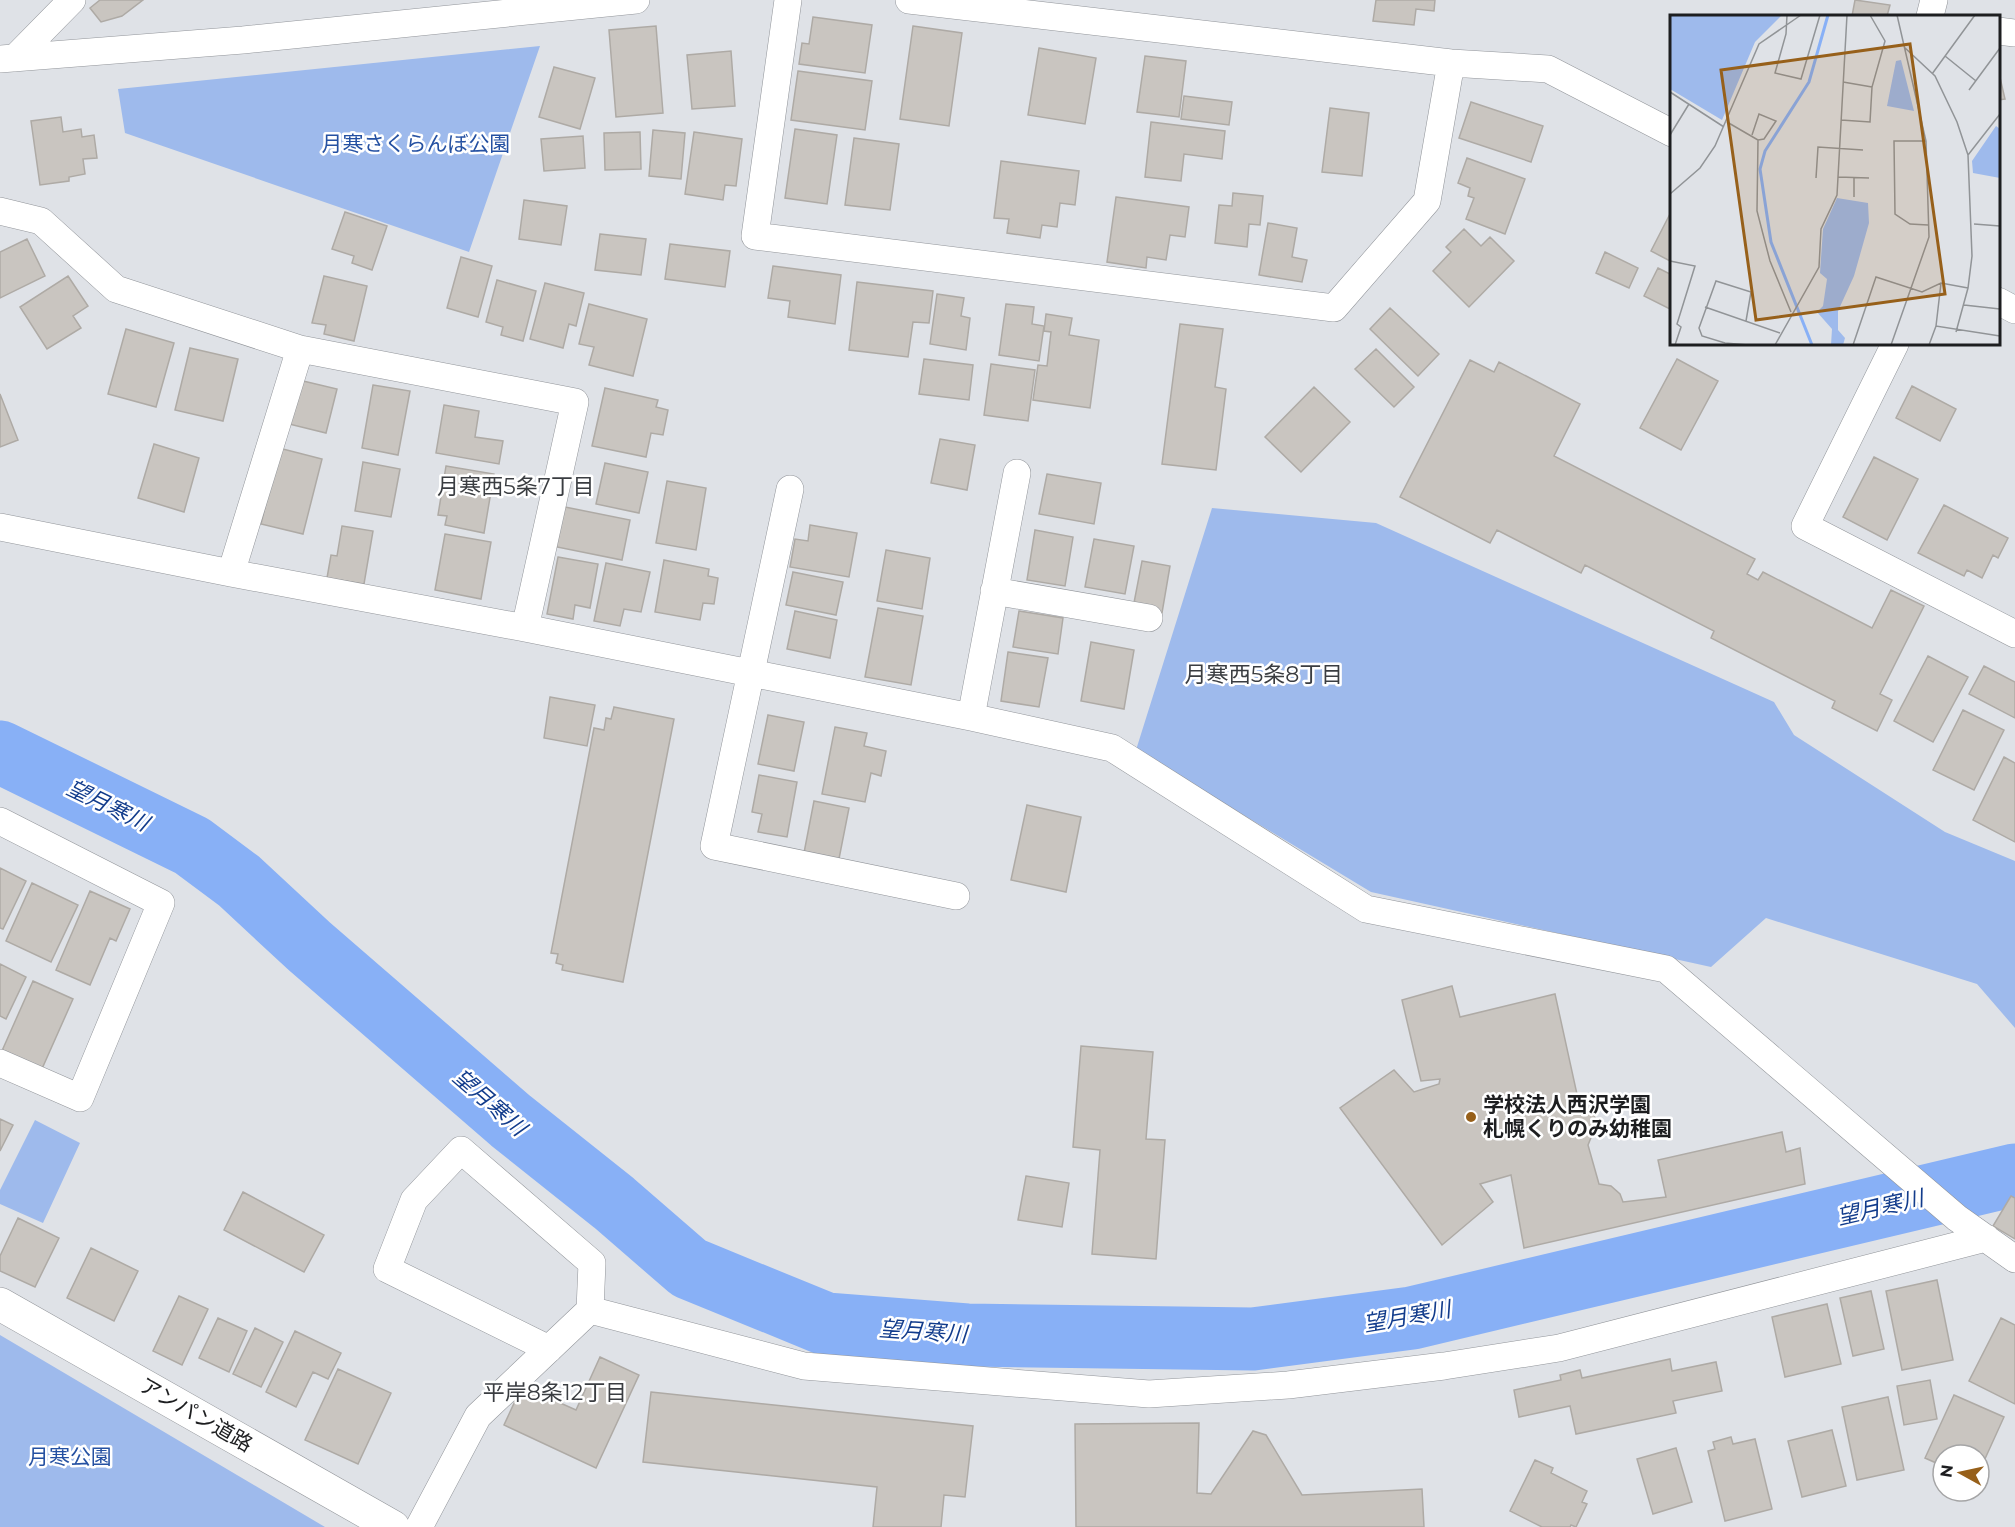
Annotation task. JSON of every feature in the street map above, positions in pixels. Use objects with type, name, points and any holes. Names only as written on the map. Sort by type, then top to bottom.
[{"type":"street","points":[[7,58],[72,0]]},
{"type":"street","points":[[7,58],[243,40],[636,0]]},
{"type":"street","points":[[788,0],[755,236],[1334,308],[1427,201],[1451,63]]},
{"type":"street","points":[[909,0],[1451,63],[1548,69],[1670,132]]},
{"type":"street","points":[[1930,15],[1934,0]]},
{"type":"street","points":[[2000,31],[2015,33]]},
{"type":"street","points":[[0,211],[41,221],[116,289],[300,349],[575,402],[525,628]]},
{"type":"street","points":[[2000,302],[2015,310]]},
{"type":"street","points":[[1895,345],[1805,525],[2015,634]]},
{"type":"street","points":[[231,573],[300,349]]},
{"type":"street","points":[[971,717],[1017,473]]},
{"type":"street","points":[[790,489],[714,846],[956,896]]},
{"type":"street","points":[[0,527],[525,628],[971,717],[1112,748],[1366,909],[1666,969],[1957,1218],[2015,1259]]},
{"type":"street","points":[[994,591],[1149,618]]},
{"type":"street","points":[[0,820],[161,903],[80,1098],[0,1063]]},
{"type":"street","points":[[419,1527],[478,1416],[549,1349],[590,1310],[592,1263],[461,1150],[414,1200],[387,1269],[549,1349]]},
{"type":"street","points":[[590,1310],[804,1366],[1149,1394],[1288,1385],[1444,1366],[1559,1348],[1986,1238]]},
{"type":"street","name":"アンパン道路","points":[[0,1304],[393,1527]]},
{"type":"green space","name":"月寒さくらんぼ公園","points":[[540,46],[469,252],[125,133],[118,89]]},
{"type":"green space","points":[[1212,508],[1376,523],[1774,702],[1794,735],[1945,832],[2015,861],[2015,1028],[1977,984],[1766,918],[1711,967],[1371,892],[1136,750]]},
{"type":"green space","points":[[35,1120],[80,1143],[43,1223],[0,1204],[0,1190]]},
{"type":"green space","name":"月寒公園","points":[[0,1335],[325,1527],[0,1527]]},
{"type":"building","points":[[100,0],[143,0],[122,16],[101,22],[90,8]]},
{"type":"building","points":[[1376,0],[1435,0],[1434,11],[1416,9],[1414,25],[1373,21]]},
{"type":"building","points":[[1855,0],[1890,5],[1887,15],[1852,15]]},
{"type":"building","points":[[813,17],[872,25],[865,73],[799,64],[802,43],[809,44]]},
{"type":"building","points":[[656,26],[663,113],[616,117],[609,30]]},
{"type":"building","points":[[913,26],[962,33],[949,126],[900,119]]},
{"type":"building","points":[[1039,48],[1096,58],[1085,124],[1028,115]]},
{"type":"building","points":[[731,51],[735,106],[692,109],[687,55]]},
{"type":"building","points":[[1145,56],[1186,61],[1179,117],[1137,112]]},
{"type":"building","points":[[554,67],[595,78],[580,129],[539,117]]},
{"type":"building","points":[[798,71],[872,81],[865,130],[791,120]]},
{"type":"building","points":[[2000,78],[2005,99],[2000,100]]},
{"type":"building","points":[[1184,96],[1232,102],[1229,125],[1181,119]]},
{"type":"building","points":[[1471,102],[1543,126],[1531,162],[1459,138]]},
{"type":"building","points":[[1330,108],[1369,113],[1362,176],[1322,172]]},
{"type":"building","points":[[61,117],[63,132],[81,129],[82,137],[94,135],[97,158],[83,159],[85,174],[69,177],[69,181],[40,185],[31,121]]},
{"type":"building","points":[[1151,122],[1225,131],[1222,159],[1184,154],[1181,181],[1145,177]]},
{"type":"building","points":[[795,129],[837,135],[827,204],[785,198]]},
{"type":"building","points":[[653,130],[685,133],[681,179],[649,176]]},
{"type":"building","points":[[640,132],[641,169],[605,170],[604,133]]},
{"type":"building","points":[[694,132],[742,139],[736,186],[725,185],[723,200],[685,194]]},
{"type":"building","points":[[583,136],[585,168],[544,171],[541,139]]},
{"type":"building","points":[[854,138],[899,144],[890,210],[845,205]]},
{"type":"building","points":[[1467,158],[1525,179],[1505,234],[1466,219],[1474,198],[1468,196],[1470,188],[1458,183]]},
{"type":"building","points":[[1001,161],[1079,171],[1075,205],[1060,203],[1057,227],[1042,225],[1040,238],[1007,233],[1009,219],[994,218]]},
{"type":"building","points":[[1233,193],[1263,196],[1260,225],[1249,224],[1247,247],[1215,243],[1219,205],[1232,206]]},
{"type":"building","points":[[1116,197],[1189,207],[1185,237],[1170,235],[1166,260],[1147,257],[1146,268],[1107,262]]},
{"type":"building","points":[[524,200],[567,206],[561,245],[519,239]]},
{"type":"building","points":[[345,212],[387,226],[372,270],[352,263],[354,256],[332,249]]},
{"type":"building","points":[[1670,214],[1670,261],[1651,251]]},
{"type":"building","points":[[1268,223],[1297,228],[1292,257],[1307,260],[1302,282],[1259,275]]},
{"type":"building","points":[[1464,229],[1481,246],[1490,237],[1514,261],[1469,307],[1433,271],[1451,252],[1446,247]]},
{"type":"building","points":[[600,234],[646,239],[641,275],[595,270]]},
{"type":"building","points":[[27,239],[45,276],[0,298],[0,252]]},
{"type":"building","points":[[670,244],[730,251],[725,287],[665,279]]},
{"type":"building","points":[[1605,252],[1638,268],[1629,288],[1596,273]]},
{"type":"building","points":[[461,257],[492,266],[478,317],[447,308]]},
{"type":"building","points":[[773,266],[841,275],[835,324],[788,317],[790,301],[768,298]]},
{"type":"building","points":[[1658,268],[1670,274],[1670,309],[1644,296]]},
{"type":"building","points":[[68,276],[88,306],[73,316],[81,328],[47,349],[20,307]]},
{"type":"building","points":[[324,276],[367,286],[354,341],[324,334],[326,325],[312,323]]},
{"type":"building","points":[[497,280],[536,291],[523,341],[501,335],[503,327],[486,322]]},
{"type":"building","points":[[857,282],[933,291],[929,323],[913,322],[908,357],[849,350]]},
{"type":"building","points":[[545,283],[584,293],[576,326],[569,324],[563,348],[530,339]]},
{"type":"building","points":[[937,294],[964,298],[961,316],[970,318],[966,350],[930,344]]},
{"type":"building","points":[[589,304],[647,319],[633,376],[589,365],[594,347],[579,344]]},
{"type":"building","points":[[1006,304],[1034,307],[1032,324],[1044,326],[1039,361],[999,355]]},
{"type":"building","points":[[1390,308],[1439,354],[1418,376],[1370,329]]},
{"type":"building","points":[[1046,314],[1072,318],[1069,335],[1099,340],[1090,408],[1033,400],[1038,365],[1047,366],[1051,332],[1044,331]]},
{"type":"building","points":[[1180,324],[1223,329],[1215,387],[1226,389],[1216,470],[1162,464]]},
{"type":"building","points":[[126,329],[174,343],[156,407],[108,394]]},
{"type":"building","points":[[190,348],[238,359],[223,421],[175,410]]},
{"type":"building","points":[[1376,349],[1414,387],[1394,407],[1355,369]]},
{"type":"building","points":[[924,359],[973,365],[969,400],[919,394]]},
{"type":"building","points":[[1677,359],[1718,381],[1681,450],[1640,428]]},
{"type":"building","points":[[1470,360],[1494,372],[1499,362],[1580,404],[1554,456],[1755,559],[1747,574],[1758,580],[1763,572],[1872,628],[1891,590],[1924,606],[1880,694],[1892,700],[1877,731],[1832,708],[1835,701],[1711,638],[1714,631],[1585,565],[1581,573],[1497,530],[1490,543],[1400,497]]},
{"type":"building","points":[[991,364],[1035,370],[1028,421],[984,415]]},
{"type":"building","points":[[299,380],[337,389],[326,433],[289,424]]},
{"type":"building","points":[[373,385],[410,391],[398,455],[362,448]]},
{"type":"building","points":[[1912,386],[1956,409],[1940,441],[1896,418]]},
{"type":"building","points":[[1314,387],[1350,422],[1301,472],[1265,437]]},
{"type":"building","points":[[605,388],[658,400],[656,407],[668,410],[663,435],[651,433],[646,457],[592,446]]},
{"type":"building","points":[[0,394],[18,440],[0,447]]},
{"type":"building","points":[[444,405],[479,411],[475,437],[503,441],[499,464],[436,453]]},
{"type":"building","points":[[940,439],[975,445],[967,490],[931,483]]},
{"type":"building","points":[[154,444],[199,458],[184,512],[138,498]]},
{"type":"building","points":[[279,448],[322,459],[303,534],[261,524]]},
{"type":"building","points":[[1874,457],[1918,479],[1887,540],[1843,517]]},
{"type":"building","points":[[363,462],[400,469],[391,517],[355,511]]},
{"type":"building","points":[[605,463],[648,472],[639,513],[596,504]]},
{"type":"building","points":[[446,466],[494,474],[484,533],[445,525],[447,516],[438,515]]},
{"type":"building","points":[[1047,474],[1101,483],[1094,524],[1039,514]]},
{"type":"building","points":[[667,481],[706,488],[696,550],[656,543]]},
{"type":"building","points":[[1944,505],[2008,538],[1998,558],[1993,555],[1982,578],[1967,570],[1964,576],[1918,553]]},
{"type":"building","points":[[560,506],[630,520],[622,560],[552,546]]},
{"type":"building","points":[[810,525],[857,533],[849,577],[790,567],[795,539],[808,541]]},
{"type":"building","points":[[342,526],[373,531],[364,584],[327,578],[331,555],[337,556]]},
{"type":"building","points":[[1035,530],[1073,537],[1065,586],[1027,580]]},
{"type":"building","points":[[445,534],[491,542],[481,599],[435,590]]},
{"type":"building","points":[[1094,539],[1134,546],[1125,594],[1085,587]]},
{"type":"building","points":[[886,550],[930,558],[922,609],[877,601]]},
{"type":"building","points":[[558,557],[598,564],[590,608],[575,605],[573,619],[547,614]]},
{"type":"building","points":[[664,560],[709,569],[708,576],[718,578],[714,604],[703,603],[700,620],[655,612]]},
{"type":"building","points":[[1142,561],[1170,566],[1162,613],[1133,608]]},
{"type":"building","points":[[606,563],[650,572],[641,612],[624,609],[620,626],[594,621]]},
{"type":"building","points":[[793,572],[843,582],[836,615],[786,605]]},
{"type":"building","points":[[878,608],[923,616],[911,685],[865,677]]},
{"type":"building","points":[[795,611],[837,620],[830,658],[787,649]]},
{"type":"building","points":[[1019,611],[1063,618],[1058,654],[1013,647]]},
{"type":"building","points":[[1091,642],[1134,650],[1124,709],[1081,701]]},
{"type":"building","points":[[1008,652],[1048,658],[1039,707],[1001,701]]},
{"type":"building","points":[[1928,656],[1968,677],[1933,742],[1894,721]]},
{"type":"building","points":[[1984,666],[2015,682],[2015,718],[1969,694]]},
{"type":"building","points":[[550,697],[595,705],[587,746],[544,738]]},
{"type":"building","points":[[614,707],[674,719],[623,982],[562,970],[563,965],[556,963],[558,954],[551,953],[594,728],[604,730],[606,718],[611,719]]},
{"type":"building","points":[[1963,710],[2004,730],[1974,790],[1933,770]]},
{"type":"building","points":[[768,715],[804,722],[794,771],[758,764]]},
{"type":"building","points":[[835,727],[867,733],[864,746],[886,751],[881,776],[871,773],[865,802],[822,794]]},
{"type":"building","points":[[2004,757],[2015,763],[2015,842],[1973,820]]},
{"type":"building","points":[[759,775],[797,782],[787,837],[758,832],[762,814],[752,812]]},
{"type":"building","points":[[814,801],[849,808],[838,864],[803,858]]},
{"type":"building","points":[[1027,805],[1081,817],[1066,892],[1011,880]]},
{"type":"building","points":[[0,868],[26,881],[3,929],[0,928]]},
{"type":"building","points":[[32,883],[78,905],[51,962],[6,941]]},
{"type":"building","points":[[90,891],[130,909],[116,941],[110,938],[90,985],[56,970]]},
{"type":"building","points":[[0,964],[26,977],[6,1019],[0,1016]]},
{"type":"building","points":[[33,981],[73,999],[41,1071],[1,1053]]},
{"type":"building","name":"学校法人西沢学園 札幌くりのみ幼稚園","points":[[1452,986],[1460,1017],[1555,994],[1580,1108],[1593,1112],[1597,1123],[1588,1145],[1599,1184],[1611,1186],[1620,1194],[1623,1202],[1666,1197],[1658,1160],[1782,1132],[1786,1152],[1800,1148],[1805,1184],[1524,1248],[1511,1175],[1480,1184],[1493,1202],[1442,1245],[1340,1108],[1394,1070],[1414,1092],[1439,1084],[1440,1079],[1421,1081],[1402,1000]]},
{"type":"building","points":[[1081,1046],[1153,1052],[1146,1139],[1165,1140],[1156,1259],[1092,1254],[1100,1150],[1073,1147]]},
{"type":"building","points":[[0,1119],[13,1125],[0,1151]]},
{"type":"building","points":[[1026,1176],[1069,1183],[1062,1227],[1018,1220]]},
{"type":"building","points":[[243,1192],[324,1235],[304,1272],[224,1230]]},
{"type":"building","points":[[2011,1196],[2015,1198],[2015,1239],[1993,1226]]},
{"type":"building","points":[[18,1218],[59,1238],[35,1287],[0,1271],[0,1256]]},
{"type":"building","points":[[91,1248],[138,1271],[114,1321],[67,1298]]},
{"type":"building","points":[[1937,1280],[1953,1360],[1902,1370],[1886,1291]]},
{"type":"building","points":[[1871,1291],[1884,1349],[1853,1356],[1840,1298]]},
{"type":"building","points":[[179,1296],[208,1309],[182,1365],[153,1351]]},
{"type":"building","points":[[1827,1304],[1841,1364],[1785,1377],[1772,1317]]},
{"type":"building","points":[[218,1318],[247,1331],[229,1372],[199,1358]]},
{"type":"building","points":[[2001,1318],[2015,1325],[2015,1404],[1969,1381]]},
{"type":"building","points":[[255,1328],[283,1342],[261,1387],[233,1374]]},
{"type":"building","points":[[295,1331],[341,1353],[328,1379],[313,1372],[296,1407],[266,1392]]},
{"type":"building","points":[[600,1357],[639,1375],[596,1468],[504,1425],[522,1386],[576,1410]]},
{"type":"building","points":[[1670,1359],[1672,1371],[1716,1362],[1722,1391],[1673,1401],[1676,1413],[1576,1434],[1570,1406],[1519,1417],[1514,1390],[1561,1380],[1560,1375],[1580,1370],[1582,1378]]},
{"type":"building","points":[[338,1369],[391,1393],[358,1464],[305,1440]]},
{"type":"building","points":[[1930,1380],[1937,1419],[1904,1425],[1897,1386]]},
{"type":"building","points":[[651,1392],[973,1426],[965,1497],[944,1495],[941,1527],[873,1527],[877,1487],[643,1462]]},
{"type":"building","points":[[1954,1395],[2004,1417],[1991,1446],[1991,1443],[1932,1443]]},
{"type":"building","points":[[1888,1397],[1904,1470],[1857,1480],[1842,1407]]},
{"type":"building","points":[[1199,1423],[1197,1493],[1211,1494],[1253,1431],[1266,1435],[1302,1495],[1422,1489],[1424,1527],[1076,1527],[1075,1424]]},
{"type":"building","points":[[1832,1430],[1846,1486],[1802,1497],[1788,1441]]},
{"type":"building","points":[[1731,1437],[1733,1444],[1755,1439],[1772,1509],[1725,1521],[1708,1451],[1715,1449],[1713,1442]]},
{"type":"building","points":[[1931,1445],[1931,1461],[1925,1458]]},
{"type":"building","points":[[1676,1448],[1692,1502],[1653,1514],[1637,1459]]},
{"type":"building","points":[[1535,1460],[1553,1468],[1551,1473],[1587,1491],[1582,1502],[1587,1504],[1576,1527],[1571,1525],[1570,1527],[1542,1527],[1510,1511]]},
{"type":"waterway","name":"望月寒川","points":[[0,752],[192,846],[239,881],[309,946],[511,1121],[614,1203],[689,1268],[826,1324],[967,1335],[1253,1339],[1412,1318],[2015,1175]]},
{"type":"place","name":"学校法人西沢学園 札幌くりのみ幼稚園","points":[[1471,1117]]},
{"type":"district","name":"月寒西5条7丁目","points":[[516,486]]},
{"type":"district","name":"月寒西5条8丁目","points":[[1264,674]]},
{"type":"district","name":"平岸8条12丁目","points":[[555,1392]]}]
